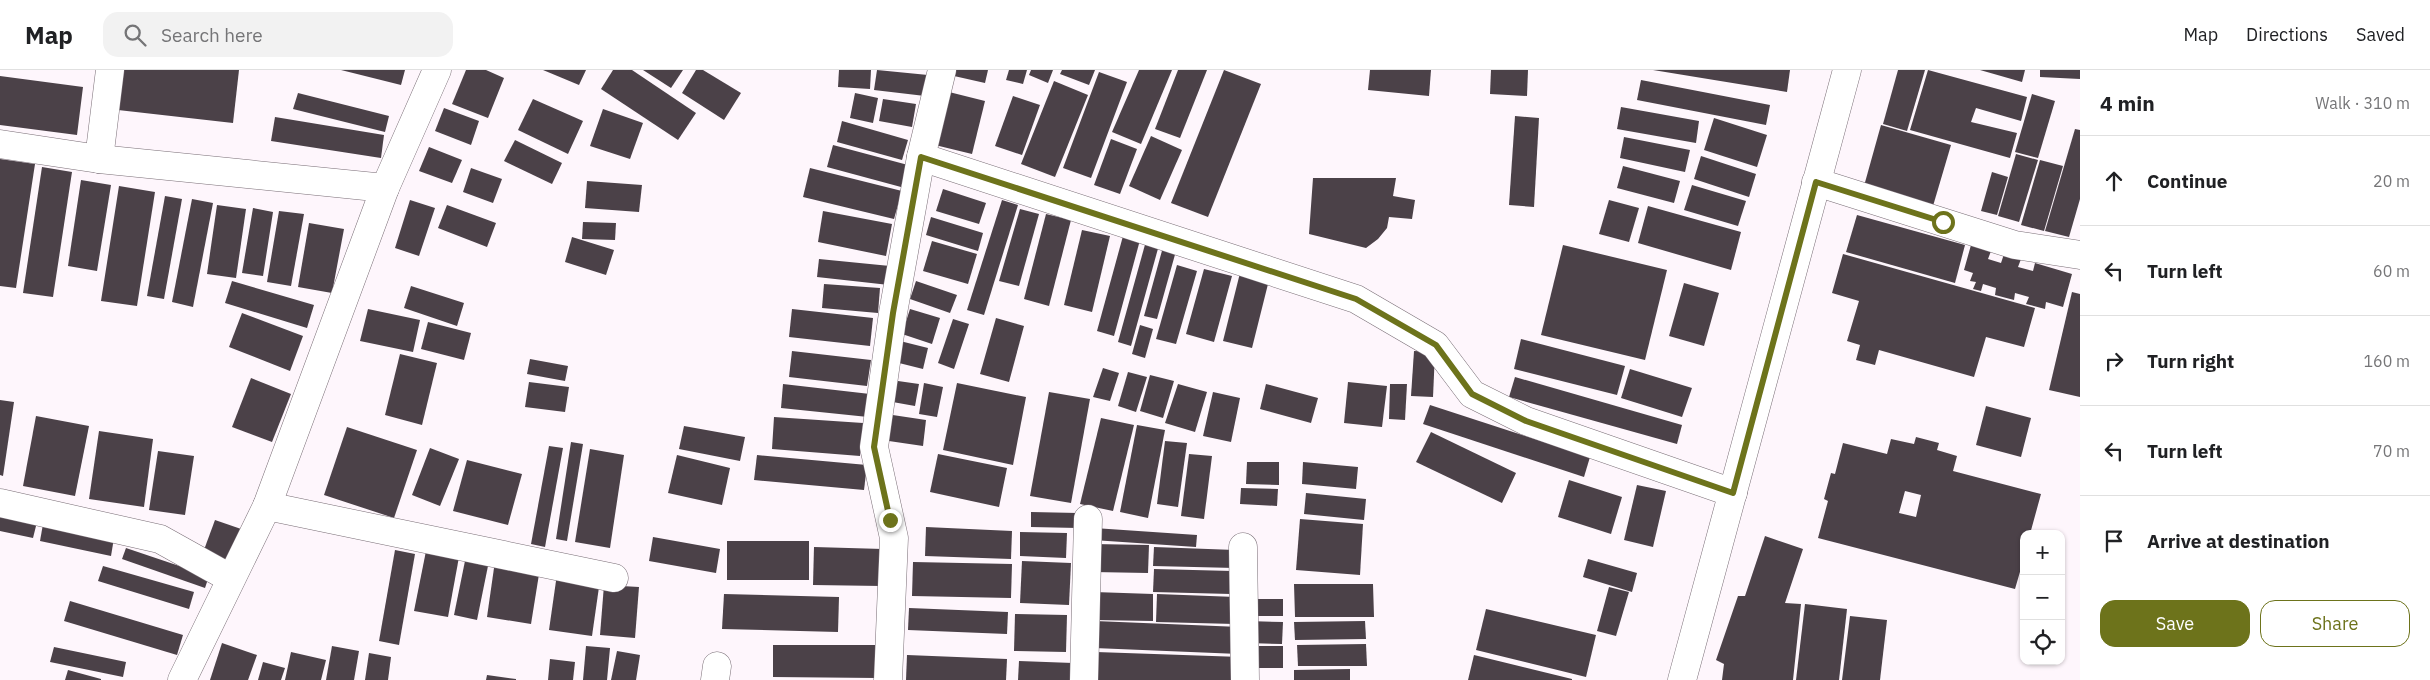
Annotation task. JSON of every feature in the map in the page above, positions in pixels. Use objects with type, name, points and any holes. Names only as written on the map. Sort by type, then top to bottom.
[{"type":"street","points":[[99,159],[110,70]]},
{"type":"street","points":[[182,680],[230,578],[267,506],[385,188],[437,70]]},
{"type":"street","points":[[888,680],[894,538],[874,447],[893,313],[921,157],[942,70]]},
{"type":"street","points":[[1682,680],[1847,70]]},
{"type":"street","points":[[0,144],[99,159],[385,188]]},
{"type":"street","points":[[921,157],[1356,299],[1436,345],[1472,394],[1526,421],[1733,493]]},
{"type":"street","points":[[1816,182],[2015,245],[2080,255]]},
{"type":"street","points":[[0,503],[160,539],[230,578]]},
{"type":"street","points":[[267,506],[614,578]]},
{"type":"street","points":[[1084,680],[1088,519]]},
{"type":"street","points":[[1243,547],[1245,680]]},
{"type":"building","points":[[123,70],[239,70],[233,123],[118,110]]},
{"type":"building","points":[[341,70],[405,70],[401,85]]},
{"type":"building","points":[[466,70],[486,70],[504,78],[488,118],[452,104]]},
{"type":"building","points":[[543,70],[586,70],[579,85]]},
{"type":"building","points":[[613,70],[632,70],[696,113],[678,140],[601,89]]},
{"type":"building","points":[[643,70],[683,70],[671,88]]},
{"type":"building","points":[[696,70],[703,70],[741,93],[724,120],[682,93]]},
{"type":"building","points":[[839,70],[871,70],[870,89],[838,87]]},
{"type":"building","points":[[877,70],[928,75],[925,96],[874,90]]},
{"type":"building","points":[[955,70],[988,70],[985,83],[954,76]]},
{"type":"building","points":[[1009,70],[1027,70],[1023,84],[1006,80]]},
{"type":"building","points":[[1031,70],[1053,70],[1048,83],[1029,75]]},
{"type":"building","points":[[1062,70],[1095,70],[1089,85],[1060,74]]},
{"type":"building","points":[[1139,70],[1172,70],[1141,144],[1112,132]]},
{"type":"building","points":[[1178,70],[1207,70],[1180,138],[1155,129]]},
{"type":"building","points":[[1224,70],[1261,84],[1208,217],[1171,203]]},
{"type":"building","points":[[1370,70],[1431,70],[1429,96],[1368,90]]},
{"type":"building","points":[[1491,70],[1528,70],[1527,96],[1490,94]]},
{"type":"building","points":[[1653,70],[1790,70],[1787,92]]},
{"type":"building","points":[[1898,70],[1925,70],[1907,131],[1883,124]]},
{"type":"building","points":[[1928,70],[2027,97],[2021,121],[1976,108],[1971,122],[2017,133],[2010,158],[1910,130]]},
{"type":"building","points":[[1980,70],[2025,70],[2022,82]]},
{"type":"building","points":[[2040,70],[2080,70],[2080,79],[2040,77]]},
{"type":"building","points":[[1099,72],[1127,82],[1091,178],[1063,168]]},
{"type":"building","points":[[0,76],[83,87],[77,135],[0,125]]},
{"type":"building","points":[[1641,80],[1770,105],[1766,125],[1637,100]]},
{"type":"building","points":[[1054,81],[1088,95],[1055,177],[1021,164]]},
{"type":"building","points":[[949,92],[985,101],[972,154],[935,145]]},
{"type":"building","points":[[298,93],[389,116],[385,132],[293,109]]},
{"type":"building","points":[[855,93],[878,98],[873,123],[850,118]]},
{"type":"building","points":[[2032,94],[2055,101],[2038,158],[2015,152]]},
{"type":"building","points":[[1013,96],[1040,105],[1022,155],[995,146]]},
{"type":"building","points":[[533,99],[583,121],[568,154],[518,130]]},
{"type":"building","points":[[883,99],[916,104],[912,127],[879,121]]},
{"type":"building","points":[[1621,107],[1699,121],[1696,143],[1617,129]]},
{"type":"building","points":[[444,108],[479,121],[471,145],[435,131]]},
{"type":"building","points":[[603,109],[643,123],[630,159],[590,146]]},
{"type":"building","points":[[1515,116],[1539,118],[1534,207],[1509,205]]},
{"type":"building","points":[[275,117],[384,135],[381,158],[271,141]]},
{"type":"building","points":[[1714,118],[1767,135],[1757,167],[1704,150]]},
{"type":"building","points":[[842,121],[908,140],[902,160],[837,142]]},
{"type":"building","points":[[1881,125],[1951,145],[1933,206],[1864,186]]},
{"type":"building","points":[[2075,129],[2080,130],[2080,199],[2069,237],[2045,231]]},
{"type":"building","points":[[1151,136],[1182,150],[1160,200],[1129,186]]},
{"type":"building","points":[[1624,137],[1690,150],[1685,172],[1620,158]]},
{"type":"building","points":[[1111,139],[1137,149],[1120,194],[1094,185]]},
{"type":"building","points":[[515,140],[562,163],[552,184],[504,161]]},
{"type":"building","points":[[833,145],[908,165],[901,187],[827,167]]},
{"type":"building","points":[[429,147],[462,160],[452,183],[419,171]]},
{"type":"building","points":[[2016,154],[2038,160],[2019,222],[1998,216]]},
{"type":"building","points":[[1701,156],[1756,174],[1749,197],[1694,179]]},
{"type":"building","points":[[0,159],[35,164],[16,288],[0,286]]},
{"type":"building","points":[[2040,160],[2063,166],[2044,231],[2021,225]]},
{"type":"building","points":[[1623,166],[1680,181],[1674,203],[1617,188]]},
{"type":"building","points":[[42,167],[72,172],[53,297],[23,293]]},
{"type":"building","points":[[471,168],[502,179],[493,203],[463,192]]},
{"type":"building","points":[[810,168],[902,191],[894,219],[803,197]]},
{"type":"building","points":[[1992,172],[2008,177],[1997,215],[1981,211]]},
{"type":"building","points":[[1313,178],[1396,178],[1393,196],[1415,200],[1412,219],[1389,217],[1387,228],[1378,239],[1366,248],[1309,234]]},
{"type":"building","points":[[81,180],[111,185],[97,271],[68,266]]},
{"type":"building","points":[[587,181],[642,185],[639,212],[585,208]]},
{"type":"building","points":[[1692,185],[1746,201],[1738,226],[1684,210]]},
{"type":"building","points":[[119,186],[155,192],[137,306],[101,301]]},
{"type":"building","points":[[943,189],[986,203],[979,224],[936,211]]},
{"type":"building","points":[[165,196],[182,199],[164,299],[147,296]]},
{"type":"building","points":[[192,199],[213,203],[193,307],[172,302]]},
{"type":"building","points":[[410,200],[435,208],[419,256],[395,248]]},
{"type":"building","points":[[1002,200],[1018,205],[984,315],[967,310]]},
{"type":"building","points":[[1609,200],[1639,208],[1629,242],[1599,234]]},
{"type":"building","points":[[217,205],[246,209],[236,278],[207,274]]},
{"type":"building","points":[[447,205],[496,223],[487,247],[438,228]]},
{"type":"building","points":[[1648,206],[1741,232],[1731,270],[1638,243]]},
{"type":"building","points":[[253,208],[273,212],[263,276],[242,273]]},
{"type":"building","points":[[1020,209],[1039,214],[1019,286],[999,281]]},
{"type":"building","points":[[279,211],[304,214],[291,286],[267,282]]},
{"type":"building","points":[[823,211],[892,224],[886,256],[818,242]]},
{"type":"building","points":[[1046,214],[1071,220],[1049,306],[1024,299]]},
{"type":"building","points":[[1857,215],[1965,245],[1955,283],[1846,252]]},
{"type":"building","points":[[931,217],[983,233],[978,251],[926,235]]},
{"type":"building","points":[[583,222],[616,223],[615,240],[582,239]]},
{"type":"building","points":[[309,223],[344,229],[332,293],[298,287]]},
{"type":"building","points":[[1082,230],[1110,236],[1092,312],[1064,305]]},
{"type":"building","points":[[1123,236],[1140,240],[1114,336],[1097,331]]},
{"type":"building","points":[[572,237],[614,250],[606,275],[565,262]]},
{"type":"building","points":[[932,241],[977,254],[968,284],[923,271]]},
{"type":"building","points":[[1146,241],[1159,245],[1131,346],[1118,342]]},
{"type":"building","points":[[1563,245],[1667,270],[1645,360],[1541,335]]},
{"type":"building","points":[[1971,245],[1991,251],[1988,259],[2001,263],[2004,254],[2021,259],[2018,267],[2033,271],[2035,263],[2072,274],[2063,307],[2046,302],[2045,309],[2026,304],[2029,297],[2015,293],[2014,300],[1995,295],[1996,288],[1983,284],[1981,291],[1973,289],[1976,282],[1970,281],[1973,273],[1964,270]]},
{"type":"building","points":[[1163,247],[1176,251],[1157,319],[1144,316]]},
{"type":"building","points":[[1843,254],[2035,308],[2024,347],[1986,337],[1974,377],[1879,350],[1875,365],[1856,360],[1860,345],[1847,341],[1859,301],[1832,293]]},
{"type":"building","points":[[819,259],[890,266],[889,285],[817,277]]},
{"type":"building","points":[[1177,265],[1197,271],[1176,344],[1156,339]]},
{"type":"building","points":[[1204,269],[1232,276],[1214,342],[1186,334]]},
{"type":"building","points":[[1240,273],[1269,280],[1252,348],[1223,341]]},
{"type":"building","points":[[232,281],[314,305],[307,328],[225,303]]},
{"type":"building","points":[[916,281],[957,295],[950,313],[910,299]]},
{"type":"building","points":[[1684,283],[1719,293],[1704,346],[1669,336]]},
{"type":"building","points":[[824,284],[880,288],[878,313],[822,308]]},
{"type":"building","points":[[411,286],[464,303],[457,326],[404,308]]},
{"type":"building","points":[[2072,292],[2080,294],[2080,397],[2049,390]]},
{"type":"building","points":[[368,309],[420,320],[413,352],[360,341]]},
{"type":"building","points":[[792,309],[873,318],[870,346],[789,337]]},
{"type":"building","points":[[910,309],[940,318],[932,344],[902,334]]},
{"type":"building","points":[[242,313],[303,336],[290,371],[229,347]]},
{"type":"building","points":[[996,318],[1024,326],[1009,382],[980,374]]},
{"type":"building","points":[[953,319],[969,324],[954,369],[938,363]]},
{"type":"building","points":[[428,322],[471,333],[464,360],[421,349]]},
{"type":"building","points":[[1140,325],[1153,329],[1145,358],[1132,354]]},
{"type":"building","points":[[1521,339],[1625,366],[1617,395],[1514,369]]},
{"type":"building","points":[[896,340],[928,348],[923,369],[891,361]]},
{"type":"building","points":[[792,351],[871,360],[867,386],[789,377]]},
{"type":"building","points":[[1414,351],[1435,352],[1433,397],[1411,396]]},
{"type":"building","points":[[400,354],[437,363],[422,425],[385,415]]},
{"type":"building","points":[[530,359],[568,366],[565,381],[527,374]]},
{"type":"building","points":[[1103,368],[1119,373],[1110,401],[1093,397]]},
{"type":"building","points":[[1630,369],[1692,388],[1682,417],[1621,398]]},
{"type":"building","points":[[1128,372],[1147,377],[1136,412],[1118,406]]},
{"type":"building","points":[[1150,375],[1174,381],[1163,418],[1140,411]]},
{"type":"building","points":[[1515,377],[1682,425],[1677,444],[1509,397]]},
{"type":"building","points":[[251,378],[291,394],[272,442],[232,427]]},
{"type":"building","points":[[891,380],[919,384],[915,406],[887,401]]},
{"type":"building","points":[[529,382],[569,387],[565,412],[525,407]]},
{"type":"building","points":[[1348,382],[1387,386],[1382,427],[1344,423]]},
{"type":"building","points":[[924,383],[943,387],[937,417],[919,414]]},
{"type":"building","points":[[957,383],[1026,397],[1013,465],[943,450]]},
{"type":"building","points":[[783,384],[870,394],[868,417],[781,408]]},
{"type":"building","points":[[1178,384],[1207,392],[1195,432],[1165,423]]},
{"type":"building","points":[[1266,384],[1318,398],[1311,423],[1260,409]]},
{"type":"building","points":[[1390,384],[1407,384],[1405,420],[1389,419]]},
{"type":"building","points":[[1049,392],[1090,399],[1071,503],[1030,496]]},
{"type":"building","points":[[1213,392],[1240,398],[1231,442],[1203,436]]},
{"type":"building","points":[[0,400],[14,402],[3,476],[0,475]]},
{"type":"building","points":[[1430,405],[1590,457],[1584,477],[1423,424]]},
{"type":"building","points":[[1986,406],[2031,418],[2021,457],[1976,445]]},
{"type":"building","points":[[886,414],[926,420],[923,446],[882,440]]},
{"type":"building","points":[[36,416],[89,426],[75,496],[23,486]]},
{"type":"building","points":[[774,417],[863,423],[860,456],[772,449]]},
{"type":"building","points":[[1101,418],[1134,425],[1113,511],[1080,504]]},
{"type":"building","points":[[1137,425],[1165,430],[1148,518],[1120,512]]},
{"type":"building","points":[[684,426],[745,437],[740,461],[679,449]]},
{"type":"building","points":[[347,427],[417,450],[394,518],[324,495]]},
{"type":"building","points":[[99,431],[153,439],[144,507],[89,499]]},
{"type":"building","points":[[1431,432],[1516,473],[1502,503],[1416,462]]},
{"type":"building","points":[[1916,437],[1939,443],[1937,450],[1957,456],[1953,471],[2041,494],[2031,530],[2020,530],[2020,572],[2015,589],[1818,538],[1828,501],[1824,499],[1831,473],[1835,474],[1843,443],[1887,454],[1891,439],[1914,444]],"holes":[[[1905,491],[1921,495],[1916,517],[1899,513]]]},
{"type":"building","points":[[1165,441],[1187,443],[1178,507],[1157,504]]},
{"type":"building","points":[[571,442],[583,444],[567,541],[556,539]]},
{"type":"building","points":[[549,446],[563,448],[545,547],[531,544]]},
{"type":"building","points":[[430,448],[459,459],[440,506],[412,495]]},
{"type":"building","points":[[590,449],[624,455],[610,548],[575,542]]},
{"type":"building","points":[[158,451],[194,456],[185,515],[149,510]]},
{"type":"building","points":[[938,454],[1007,468],[999,507],[930,492]]},
{"type":"building","points":[[1189,454],[1212,456],[1204,519],[1181,516]]},
{"type":"building","points":[[677,455],[730,468],[722,505],[668,493]]},
{"type":"building","points":[[757,455],[867,465],[864,490],[754,480]]},
{"type":"building","points":[[467,460],[522,474],[508,525],[453,511]]},
{"type":"building","points":[[1247,462],[1279,462],[1279,485],[1246,484]]},
{"type":"building","points":[[1303,462],[1358,467],[1356,489],[1302,484]]},
{"type":"building","points":[[1569,480],[1622,497],[1611,534],[1558,517]]},
{"type":"building","points":[[1637,485],[1666,491],[1653,547],[1624,540]]},
{"type":"building","points":[[1241,488],[1278,489],[1277,506],[1240,504]]},
{"type":"building","points":[[1306,493],[1366,499],[1364,520],[1304,514]]},
{"type":"building","points":[[0,511],[38,518],[33,538],[0,531]]},
{"type":"building","points":[[1031,512],[1078,513],[1078,528],[1031,527]]},
{"type":"building","points":[[1300,519],[1363,524],[1360,575],[1296,570]]},
{"type":"building","points":[[215,520],[244,530],[230,568],[201,558]]},
{"type":"building","points":[[43,524],[114,538],[111,556],[40,541]]},
{"type":"building","points":[[926,527],[1012,531],[1011,559],[925,556]]},
{"type":"building","points":[[1094,528],[1197,535],[1196,547],[1093,540]]},
{"type":"building","points":[[1020,532],[1067,533],[1066,558],[1020,556]]},
{"type":"building","points":[[1765,536],[1803,549],[1785,603],[1801,604],[1793,680],[1722,680],[1724,664],[1716,660],[1738,596],[1745,596]]},
{"type":"building","points":[[653,537],[720,549],[716,573],[649,561]]},
{"type":"building","points":[[727,541],[809,541],[809,580],[727,580]]},
{"type":"building","points":[[1093,544],[1149,545],[1148,573],[1093,572]]},
{"type":"building","points":[[814,547],[883,549],[882,586],[813,585]]},
{"type":"building","points":[[1154,547],[1235,550],[1235,568],[1153,566]]},
{"type":"building","points":[[126,548],[209,576],[205,588],[122,559]]},
{"type":"building","points":[[395,550],[415,554],[399,645],[379,641]]},
{"type":"building","points":[[426,551],[459,557],[448,617],[414,611]]},
{"type":"building","points":[[466,556],[489,561],[477,620],[454,615]]},
{"type":"building","points":[[1588,559],[1637,573],[1632,592],[1583,577]]},
{"type":"building","points":[[495,561],[540,568],[531,624],[487,617]]},
{"type":"building","points":[[1022,561],[1071,563],[1069,605],[1020,603]]},
{"type":"building","points":[[913,562],[1012,564],[1011,598],[912,596]]},
{"type":"building","points":[[103,566],[194,592],[189,609],[98,581]]},
{"type":"building","points":[[1154,569],[1232,571],[1231,594],[1153,592]]},
{"type":"building","points":[[557,574],[600,580],[592,636],[549,630]]},
{"type":"building","points":[[1294,584],[1373,584],[1374,617],[1295,617]]},
{"type":"building","points":[[604,585],[639,587],[635,638],[600,635]]},
{"type":"building","points":[[1609,587],[1629,592],[1616,636],[1597,631]]},
{"type":"building","points":[[1094,592],[1153,594],[1153,621],[1093,620]]},
{"type":"building","points":[[724,594],[839,597],[838,632],[722,629]]},
{"type":"building","points":[[1157,594],[1236,597],[1235,624],[1156,622]]},
{"type":"building","points":[[1249,599],[1283,599],[1283,616],[1249,616]]},
{"type":"building","points":[[70,601],[183,635],[177,655],[64,621]]},
{"type":"building","points":[[1805,604],[1847,609],[1839,680],[1796,680]]},
{"type":"building","points":[[909,608],[1008,612],[1007,634],[908,630]]},
{"type":"building","points":[[1486,609],[1596,635],[1586,677],[1476,650]]},
{"type":"building","points":[[1015,614],[1067,615],[1066,652],[1014,651]]},
{"type":"building","points":[[1850,616],[1887,620],[1880,680],[1842,680]]},
{"type":"building","points":[[1095,621],[1240,627],[1239,654],[1094,648]]},
{"type":"building","points":[[1247,621],[1283,622],[1282,644],[1247,643]]},
{"type":"building","points":[[1365,621],[1366,639],[1295,640],[1294,622]]},
{"type":"building","points":[[222,643],[257,655],[248,680],[210,680]]},
{"type":"building","points":[[1366,644],[1367,666],[1298,666],[1297,645]]},
{"type":"building","points":[[773,645],[877,645],[877,678],[773,677]]},
{"type":"building","points":[[332,646],[359,651],[354,680],[326,680]]},
{"type":"building","points":[[586,646],[610,648],[607,680],[583,680]]},
{"type":"building","points":[[1248,646],[1283,646],[1283,668],[1248,668]]},
{"type":"building","points":[[54,647],[126,662],[123,677],[50,662]]},
{"type":"building","points":[[617,651],[640,655],[636,680],[611,680]]},
{"type":"building","points":[[291,652],[326,660],[321,680],[285,680]]},
{"type":"building","points":[[1096,652],[1241,657],[1240,680],[1095,680]]},
{"type":"building","points":[[369,653],[391,657],[388,680],[365,680]]},
{"type":"building","points":[[907,655],[1007,659],[1006,680],[906,680]]},
{"type":"building","points":[[1474,655],[1572,679],[1572,680],[1468,680]]},
{"type":"building","points":[[550,659],[575,662],[573,680],[548,680]]},
{"type":"building","points":[[1019,661],[1073,663],[1073,680],[1018,680]]},
{"type":"building","points":[[263,662],[285,668],[281,680],[258,680]]},
{"type":"building","points":[[1350,669],[1350,680],[1294,680],[1294,670]]},
{"type":"building","points":[[68,670],[101,679],[101,680],[65,680]]},
{"type":"building","points":[[487,675],[516,679],[516,680],[486,680]]},
{"type":"route","points":[[890,520],[874,447],[893,313],[921,157],[1356,299],[1436,345],[1472,394],[1526,421],[1733,493],[1816,182],[1943,222]]}]
